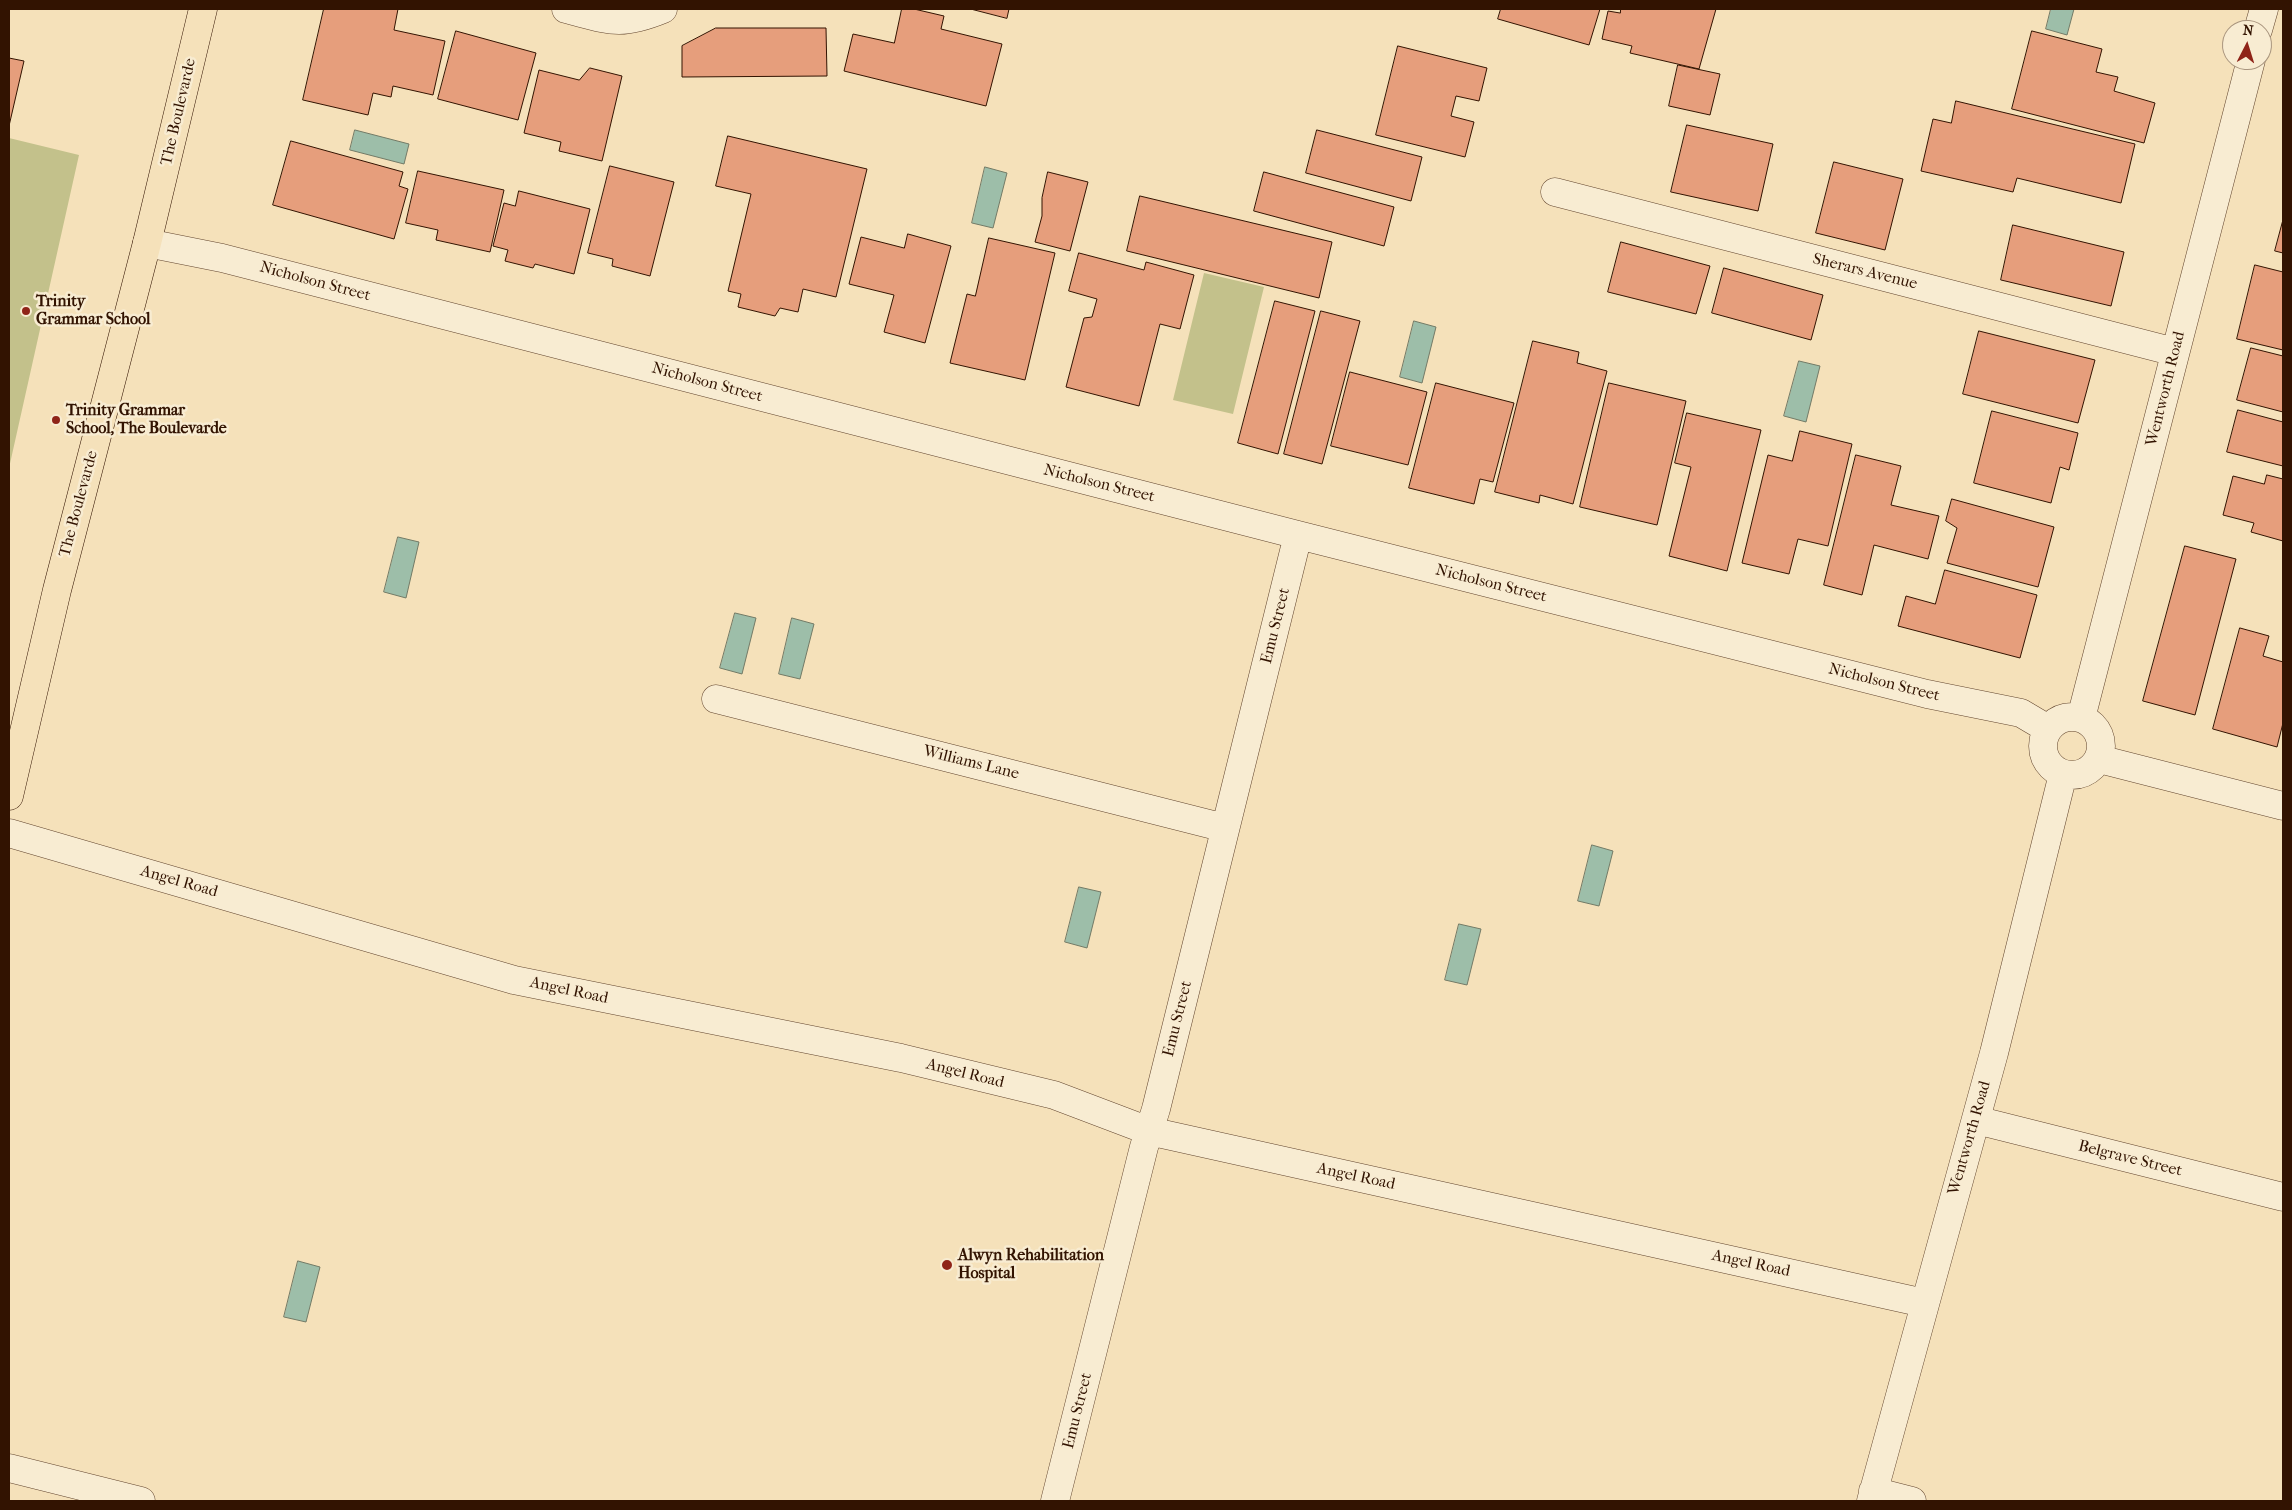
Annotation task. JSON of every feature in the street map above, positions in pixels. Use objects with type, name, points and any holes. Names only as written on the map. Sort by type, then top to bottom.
[{"type":"main road","name":"The Boulevarde","points":[[9,796],[59,580],[147,243],[203,9]]},
{"type":"street","points":[[566,9],[616,21],[640,18],[663,9]]},
{"type":"street","name":"Wentworth Road","points":[[2082,718],[2247,70]]},
{"type":"street","name":"Sherars Avenue","points":[[1555,192],[2175,352]]},
{"type":"street","name":"Nicholson Street","points":[[147,243],[222,258],[1298,535],[1926,694],[2021,713],[2048,729]]},
{"type":"street","name":"Emu Street","points":[[1055,1501],[1148,1132],[1156,1109],[1298,535]]},
{"type":"street","name":"Williams Lane","points":[[716,699],[1225,828]]},
{"type":"street","points":[[2063,718],[2082,718],[2090,723],[2101,740],[2102,750],[2099,759],[2092,768],[2083,774],[2063,774],[2053,768],[2046,760],[2043,739],[2048,729],[2063,718]]},
{"type":"street","points":[[2099,759],[2283,806]]},
{"type":"street","name":"Wentworth Road","points":[[1872,1496],[1976,1120],[2063,774]]},
{"type":"street","name":"Angel Road","points":[[9,833],[514,980],[901,1058],[1054,1095],[1148,1132],[1924,1303]]},
{"type":"street","name":"Belgrave Street","points":[[1976,1120],[2283,1197]]},
{"type":"street","points":[[9,1468],[141,1501]]},
{"type":"street","points":[[1872,1496],[1912,1501]]},
{"type":"shaded area","points":[[2051,9],[2074,9],[2067,35],[2046,29]]},
{"type":"shaded area","points":[[355,130],[409,144],[404,164],[350,150]]},
{"type":"shaded area","name":"Trinity Grammar School","points":[[9,138],[79,155],[9,468]]},
{"type":"shaded area","points":[[985,167],[1007,173],[993,228],[972,223]]},
{"type":"shaded area","points":[[1204,273],[1264,287],[1233,414],[1173,400]]},
{"type":"shaded area","points":[[1414,321],[1436,327],[1422,383],[1400,377]]},
{"type":"shaded area","points":[[1799,361],[1820,366],[1806,422],[1784,416]]},
{"type":"shaded area","points":[[398,537],[419,542],[406,598],[384,592]]},
{"type":"shaded area","points":[[735,613],[756,618],[742,674],[720,668]]},
{"type":"shaded area","points":[[792,618],[814,624],[800,679],[779,674]]},
{"type":"shaded area","points":[[1592,845],[1613,851],[1599,906],[1578,901]]},
{"type":"shaded area","points":[[1079,887],[1101,892],[1087,948],[1065,942]]},
{"type":"shaded area","points":[[1459,924],[1481,929],[1467,985],[1445,980]]},
{"type":"shaded area","points":[[298,1261],[320,1267],[306,1322],[284,1317]]},
{"type":"building","points":[[324,9],[398,9],[394,30],[445,41],[433,95],[393,86],[391,97],[373,93],[368,115],[303,100]]},
{"type":"building","points":[[902,9],[914,9],[944,16],[941,29],[1002,44],[986,106],[844,71],[853,34],[894,43]]},
{"type":"building","points":[[971,9],[1009,9],[1007,18]]},
{"type":"building","points":[[1501,9],[1600,9],[1589,45],[1498,19]]},
{"type":"building","points":[[1621,9],[1716,9],[1699,69],[1630,53],[1632,46],[1602,39],[1608,11],[1620,13]]},
{"type":"building","points":[[716,28],[826,28],[827,76],[682,77],[682,46]]},
{"type":"building","points":[[456,31],[536,53],[518,120],[438,99]]},
{"type":"building","points":[[2032,31],[2102,49],[2096,72],[2118,77],[2114,91],[2155,103],[2144,143],[2012,109]]},
{"type":"building","points":[[1398,46],[1487,68],[1479,101],[1456,96],[1451,116],[1474,122],[1465,157],[1376,135]]},
{"type":"building","points":[[9,58],[24,61],[9,126]]},
{"type":"building","points":[[1678,65],[1720,74],[1710,115],[1669,106]]},
{"type":"building","points":[[590,68],[622,76],[602,161],[559,151],[561,142],[524,133],[539,70],[579,80]]},
{"type":"building","points":[[1956,101],[2135,144],[2121,203],[2017,178],[2013,192],[1921,171],[1933,119],[1951,123]]},
{"type":"building","points":[[1687,125],[1773,144],[1758,211],[1671,192]]},
{"type":"building","points":[[1317,130],[1422,157],[1411,201],[1306,173]]},
{"type":"building","points":[[728,136],[867,169],[836,297],[803,289],[798,312],[780,308],[775,316],[738,307],[741,294],[728,291],[751,194],[716,186]]},
{"type":"building","points":[[291,141],[403,172],[399,186],[408,189],[394,239],[273,205]]},
{"type":"building","points":[[1834,162],[1903,179],[1885,250],[1816,233]]},
{"type":"building","points":[[610,166],[674,182],[650,276],[612,266],[613,259],[588,253]]},
{"type":"building","points":[[418,171],[504,190],[490,252],[436,240],[438,230],[406,223]]},
{"type":"building","points":[[1048,172],[1088,182],[1070,251],[1035,242],[1042,216],[1042,198]]},
{"type":"building","points":[[1264,172],[1394,207],[1384,246],[1254,211]]},
{"type":"building","points":[[519,191],[590,209],[574,274],[535,264],[533,268],[505,261],[508,250],[493,246],[504,203],[515,206]]},
{"type":"building","points":[[1140,196],[1332,242],[1319,298],[1127,251]]},
{"type":"building","points":[[2283,220],[2283,253],[2275,251]]},
{"type":"building","points":[[2013,225],[2124,252],[2111,306],[2001,280]]},
{"type":"building","points":[[908,234],[951,246],[925,343],[884,332],[894,295],[849,284],[861,237],[904,248]]},
{"type":"building","points":[[989,238],[1055,253],[1025,380],[950,363],[967,294],[975,296]]},
{"type":"building","points":[[1621,242],[1710,266],[1696,314],[1608,292]]},
{"type":"building","points":[[1079,253],[1144,270],[1146,262],[1194,275],[1180,329],[1160,324],[1139,406],[1066,387],[1084,318],[1092,317],[1097,299],[1069,291]]},
{"type":"building","points":[[2255,265],[2283,272],[2283,350],[2237,339]]},
{"type":"building","points":[[1724,268],[1823,295],[1811,340],[1712,313]]},
{"type":"building","points":[[1275,301],[1315,311],[1278,454],[1238,443]]},
{"type":"building","points":[[1321,311],[1360,321],[1322,464],[1284,454]]},
{"type":"building","points":[[1979,331],[2095,360],[2078,423],[1963,394]]},
{"type":"building","points":[[1533,341],[1579,352],[1577,363],[1607,371],[1573,504],[1540,495],[1539,503],[1495,492]]},
{"type":"building","points":[[2251,348],[2283,356],[2283,412],[2237,400]]},
{"type":"building","points":[[1350,372],[1427,392],[1408,465],[1331,446]]},
{"type":"building","points":[[1436,383],[1514,403],[1493,482],[1480,479],[1474,504],[1409,488]]},
{"type":"building","points":[[1609,383],[1686,401],[1657,525],[1580,507]]},
{"type":"building","points":[[2238,410],[2283,422],[2283,466],[2227,452]]},
{"type":"building","points":[[1992,411],[2078,433],[2069,470],[2060,467],[2051,503],[1974,483]]},
{"type":"building","points":[[1687,413],[1761,430],[1727,571],[1669,556],[1691,467],[1675,463]]},
{"type":"building","points":[[1800,431],[1852,444],[1828,546],[1798,539],[1789,574],[1742,563],[1768,455],[1792,461]]},
{"type":"building","points":[[1856,455],[1901,466],[1891,505],[1939,516],[1928,559],[1874,545],[1862,595],[1824,585]]},
{"type":"building","points":[[2267,475],[2283,479],[2283,541],[2251,532],[2254,523],[2223,515],[2233,476],[2264,484]]},
{"type":"building","points":[[1952,499],[2054,527],[2038,587],[1947,563],[1957,528],[1946,521]]},
{"type":"building","points":[[2185,546],[2236,559],[2195,715],[2143,701]]},
{"type":"building","points":[[1945,570],[2037,595],[2020,658],[1898,626],[1906,596],[1935,604]]},
{"type":"building","points":[[2240,628],[2269,636],[2263,656],[2283,662],[2283,723],[2277,747],[2213,729]]},
{"type":"place","name":"Trinity Grammar School","points":[[26,311]]},
{"type":"place","name":"Trinity Grammar School, The Boulevarde","points":[[56,420]]},
{"type":"place","name":"Alwyn Rehabilitation Hospital","points":[[947,1265]]}]
